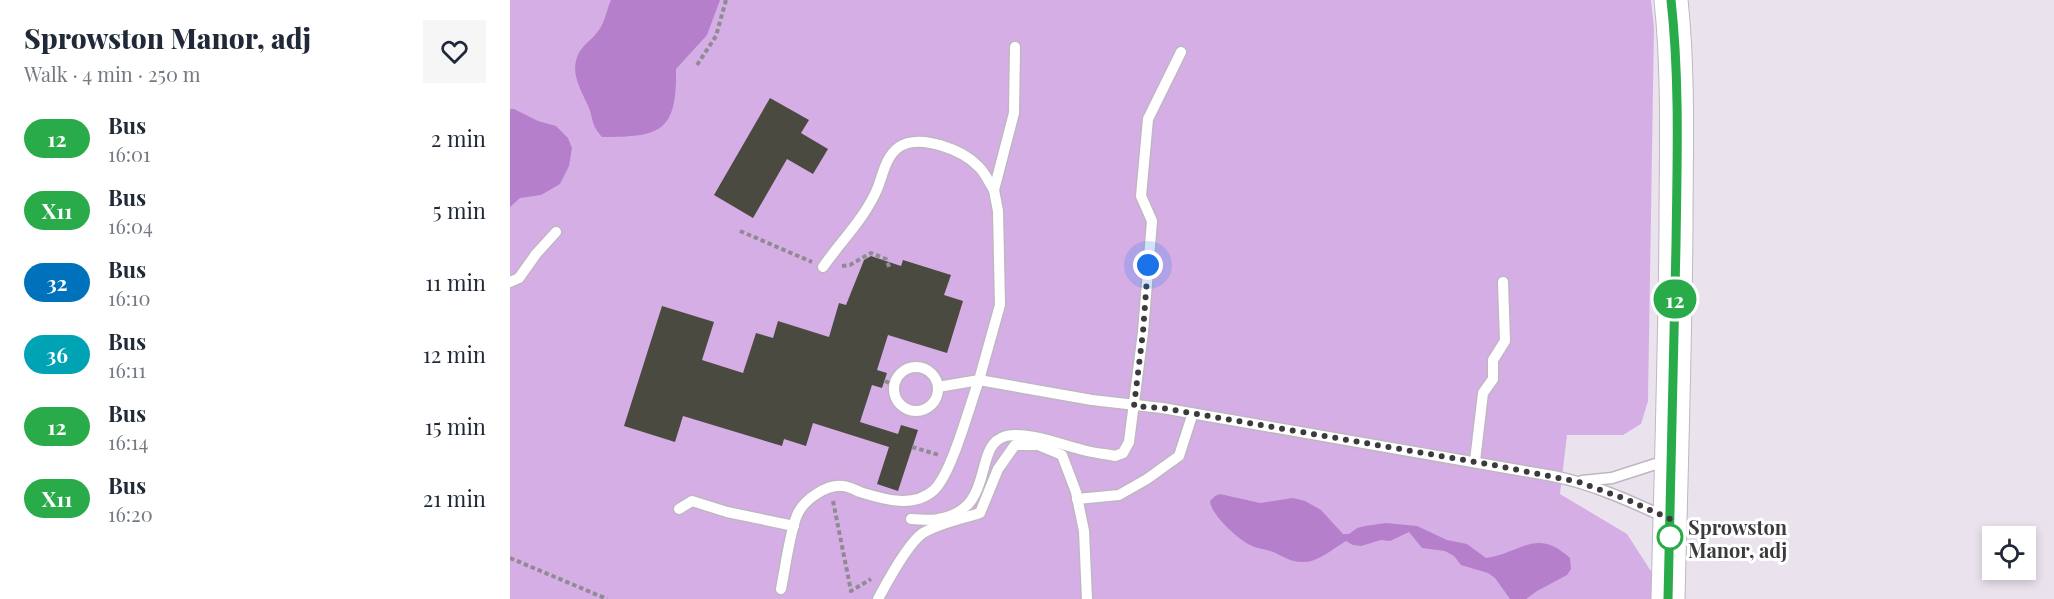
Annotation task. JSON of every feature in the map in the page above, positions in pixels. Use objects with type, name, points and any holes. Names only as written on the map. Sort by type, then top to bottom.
[{"type":"main road","points":[[1668,599],[1675,316],[1676,77],[1671,0]]},
{"type":"lane","points":[[994,190],[1014,113],[1015,47]]},
{"type":"lane","points":[[910,519],[937,519],[958,513],[970,503],[981,484],[986,458],[994,442],[1007,436],[1041,439],[1115,456],[1123,453],[1129,442],[1134,406],[1152,221],[1141,196],[1148,119],[1181,52]]},
{"type":"lane","points":[[781,589],[794,526],[798,513],[808,499],[821,491],[842,485],[880,498],[903,502],[920,499],[933,491],[945,477],[979,380],[1000,305],[998,212],[994,190],[980,167],[962,153],[916,140],[898,147],[886,163],[877,189],[861,217],[824,267]]},
{"type":"lane","points":[[510,294],[510,282],[519,278],[556,232]]},
{"type":"lane","points":[[1475,461],[1483,393],[1493,379],[1492,360],[1505,341],[1503,282]]},
{"type":"lane","points":[[921,368],[932,374],[938,387],[934,402],[922,411],[915,411],[901,406],[889,383],[907,369],[921,368]]},
{"type":"lane","points":[[938,387],[979,380],[1134,406],[1162,408],[1475,461],[1579,482],[1670,519]]},
{"type":"lane","points":[[1077,499],[1119,495],[1147,479],[1179,456],[1191,419]]},
{"type":"lane","points":[[878,599],[894,570],[921,534],[947,522],[980,513],[998,469],[1015,445],[1038,445],[1062,455],[1077,499],[1084,531],[1087,599]]},
{"type":"lane","points":[[1579,482],[1612,478],[1671,459]]},
{"type":"lane","points":[[680,509],[692,501],[727,512],[794,526]]},
{"type":"path","points":[[697,65],[716,36],[726,0]]},
{"type":"path","points":[[740,231],[824,267],[850,265],[871,253],[886,259],[890,269]]},
{"type":"path","points":[[912,447],[951,459]]},
{"type":"path","points":[[831,488],[851,591]]},
{"type":"path","points":[[510,558],[607,599]]},
{"type":"shaded area","points":[[510,0],[1651,0],[1654,28],[1648,401],[1641,424],[1623,435],[1567,435],[1560,494],[1627,534],[1656,579],[1656,599],[510,599]]},
{"type":"shaded area","points":[[611,0],[720,0],[707,35],[676,69],[676,90],[669,118],[662,127],[652,132],[622,137],[602,137],[594,126],[579,87],[575,73],[577,58],[582,48],[601,27]]},
{"type":"shaded area","points":[[510,109],[556,126],[568,138],[572,148],[569,166],[560,184],[541,195],[520,198],[510,207]]},
{"type":"shaded area","points":[[1220,494],[1260,503],[1293,498],[1305,501],[1321,510],[1343,534],[1349,534],[1357,528],[1386,523],[1417,526],[1447,540],[1467,544],[1486,558],[1528,544],[1547,544],[1570,558],[1571,569],[1567,575],[1526,599],[1510,599],[1495,578],[1488,573],[1461,565],[1454,556],[1445,551],[1422,548],[1409,532],[1390,541],[1381,540],[1361,546],[1346,541],[1315,560],[1296,561],[1253,546],[1232,532],[1215,513],[1210,501]]},
{"type":"building","points":[[770,98],[809,120],[801,133],[828,149],[813,174],[787,159],[753,218],[714,195]]},
{"type":"building","points":[[871,256],[901,266],[903,260],[951,275],[944,295],[963,301],[947,353],[888,335],[877,370],[887,373],[882,388],[872,385],[860,422],[898,434],[901,425],[918,430],[898,491],[877,484],[889,447],[813,423],[806,446],[784,439],[782,446],[683,416],[675,442],[624,426],[662,306],[714,322],[702,360],[743,373],[756,333],[773,338],[778,321],[829,337],[839,303],[846,305],[864,260]]},
{"type":"bus line","name":"12","points":[[1668,599],[1676,165],[1676,77],[1671,0]]},
{"type":"place","name":"Sprowston Manor, adj","points":[[1670,537]]},
{"type":"route","points":[[1148,265],[1134,406],[1162,408],[1579,482],[1670,519],[1670,537]]}]
